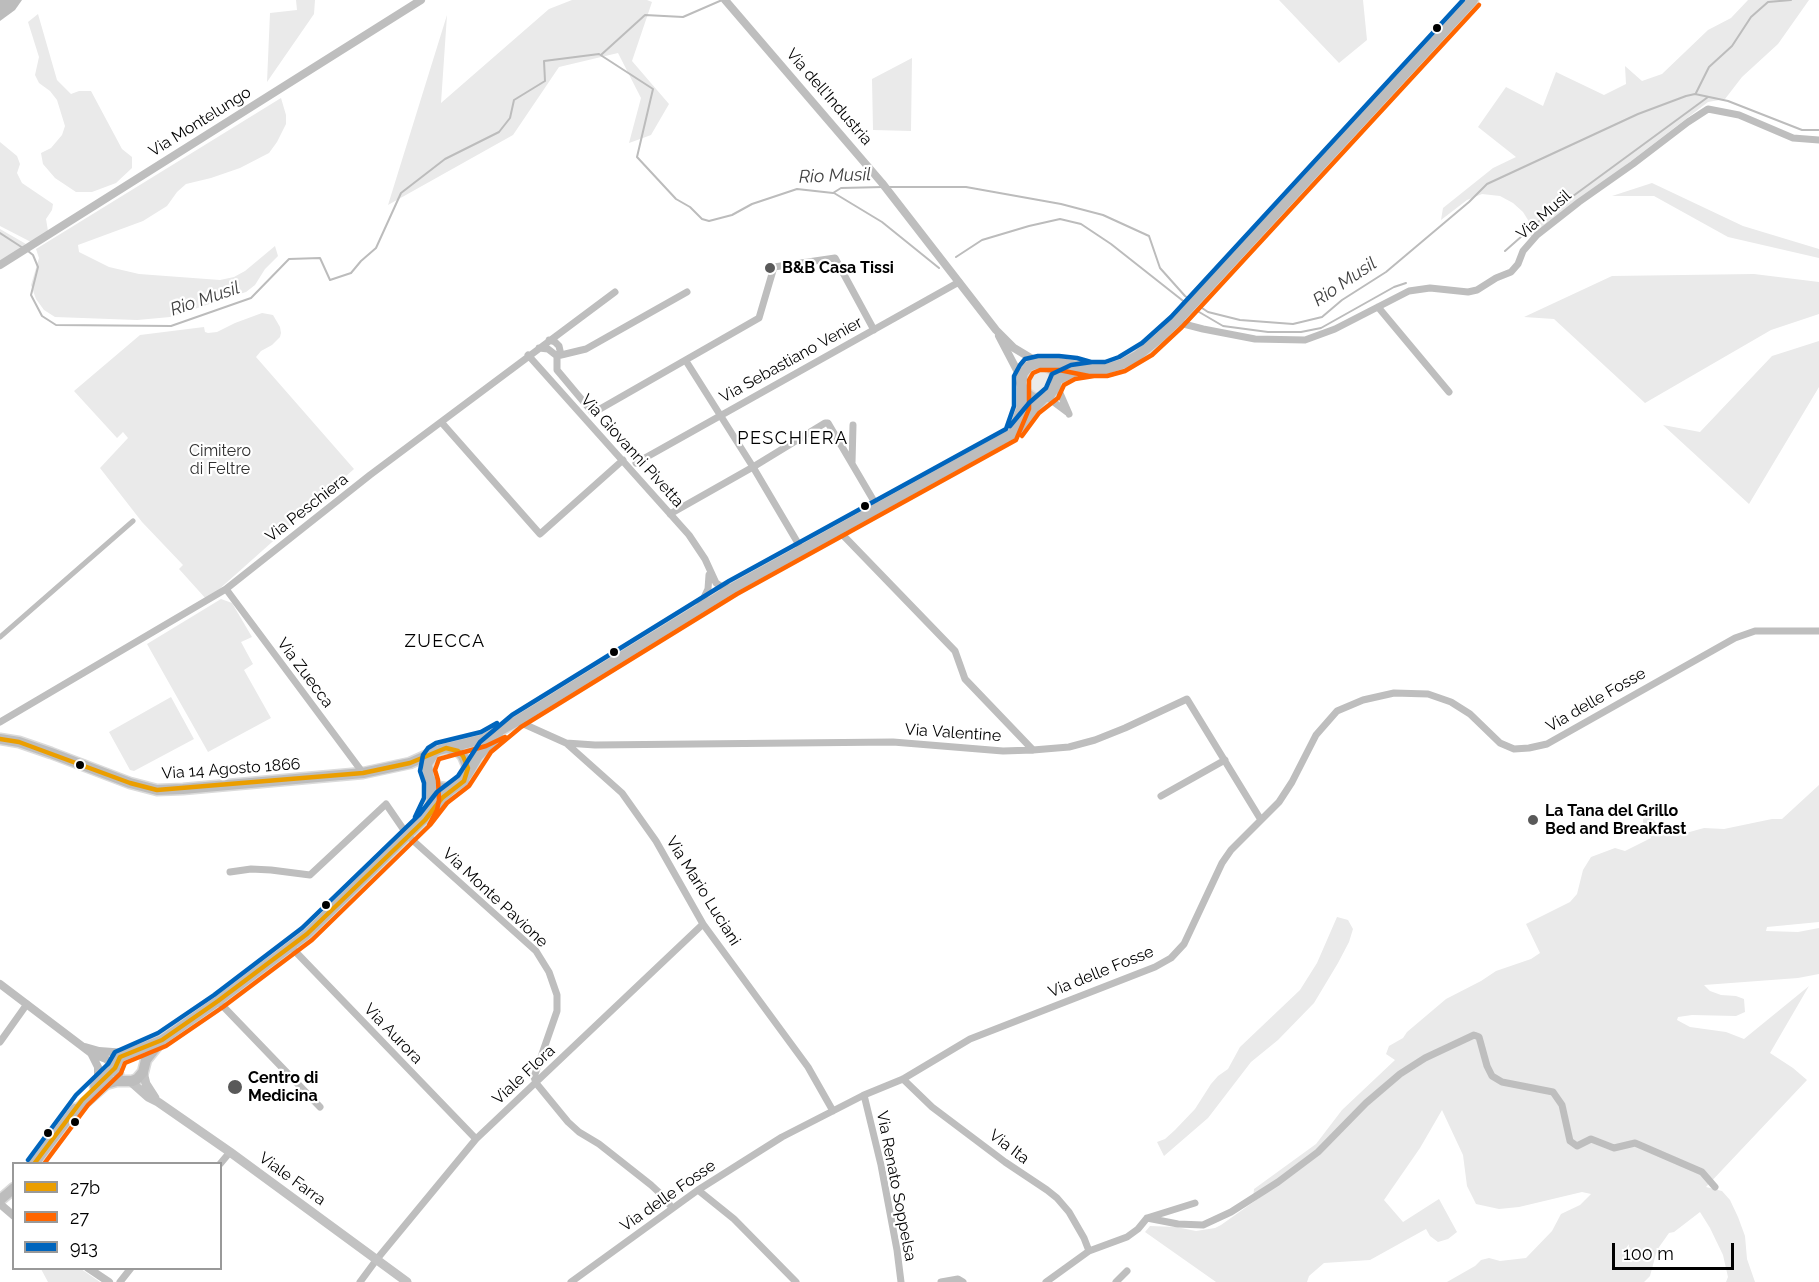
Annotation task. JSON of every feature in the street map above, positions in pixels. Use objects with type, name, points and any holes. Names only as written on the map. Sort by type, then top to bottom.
[{"type":"main road","points":[[1056,382],[1073,372],[1112,367],[1132,359],[1147,349],[1196,301],[1473,0]]},
{"type":"main road","points":[[36,1162],[82,1100],[115,1067],[117,1060],[128,1053],[162,1040],[291,947],[408,836],[430,807],[432,799],[427,764],[434,753],[484,739],[517,721],[733,588],[1012,434],[1034,408],[1054,390],[1056,382],[1053,370],[1042,364]]},
{"type":"main road","points":[[1012,434],[1022,407],[1022,383],[1029,366],[1068,364],[1090,369]]},
{"type":"main road","points":[[1022,383],[1031,398],[1045,398]]},
{"type":"main road","points":[[417,826],[429,817],[442,798],[464,781],[485,747],[517,721]]},
{"type":"main road","name":"Via 14 Agosto 1866","points":[[0,739],[19,742],[130,783],[157,790],[363,773],[400,766],[434,753]]},
{"type":"main road","points":[[446,748],[458,751],[466,761],[467,774],[464,781]]},
{"type":"main road","points":[[400,766],[414,768],[438,787],[452,789]]},
{"type":"main road","points":[[72,1114],[106,1084],[137,1079],[146,1060],[162,1040]]},
{"type":"main road","points":[[128,1053],[141,1059],[143,1070]]},
{"type":"main road","points":[[115,1067],[119,1077],[129,1081]]},
{"type":"main road","name":"Viale Farra","points":[[143,1070],[149,1090],[158,1102]]},
{"type":"main road","name":"Viale Farra","points":[[129,1081],[148,1097],[230,1152],[407,1282]]},
{"type":"main road","points":[[0,1202],[12,1190]]},
{"type":"street","name":"Via Montelungo","points":[[0,266],[418,1]]},
{"type":"street","name":"Via dell'Industria","points":[[727,3],[882,183],[996,330],[1014,348],[1042,364]]},
{"type":"street","name":"Via Musil","points":[[1180,318],[1203,329],[1255,339],[1305,340],[1335,329],[1409,291],[1430,288],[1468,292],[1477,290],[1511,272],[1518,264],[1523,251],[1537,235],[1708,109],[1739,115],[1793,138],[1819,140]]},
{"type":"street","points":[[549,340],[559,346],[557,370],[593,413],[759,318],[774,267],[835,258],[874,330]]},
{"type":"street","name":"Via Sebastiano Venier","points":[[636,463],[959,282]]},
{"type":"street","name":"Via Peschiera","points":[[0,722],[226,589],[370,475],[615,292]]},
{"type":"street","points":[[539,348],[548,349],[559,355],[586,349],[687,292]]},
{"type":"street","points":[[1378,307],[1449,392]]},
{"type":"street","name":"Via dell'Industria","points":[[996,330],[1022,383]]},
{"type":"street","name":"Via Giovanni Pivetta","points":[[528,356],[695,543],[714,580]]},
{"type":"street","points":[[686,361],[802,550]]},
{"type":"street","points":[[1045,398],[1069,414],[1056,382]]},
{"type":"street","points":[[442,423],[540,534],[623,460]]},
{"type":"street","points":[[670,514],[825,423],[828,423],[878,508]]},
{"type":"street","points":[[852,463],[853,425]]},
{"type":"street","points":[[0,637],[133,521]]},
{"type":"street","points":[[838,530],[955,651],[965,679],[1033,750]]},
{"type":"street","points":[[701,608],[708,589],[709,569]]},
{"type":"street","points":[[701,608],[712,596],[714,580]]},
{"type":"street","points":[[714,580],[722,587],[733,588]]},
{"type":"street","name":"Via Zuecca","points":[[226,589],[363,773]]},
{"type":"street","name":"Via delle Fosse","points":[[571,1282],[698,1190],[782,1137],[864,1095],[903,1079],[970,1039],[1171,958],[1184,944],[1222,863],[1279,802],[1316,735],[1337,711],[1363,700],[1394,693],[1428,694],[1451,702],[1470,714],[1500,743],[1514,749],[1529,748],[1547,744],[1735,638],[1755,631],[1819,631]]},
{"type":"street","name":"Via Valentine","points":[[566,743],[594,745],[893,742],[1003,751],[1033,750],[1069,747],[1095,741],[1187,699],[1261,820]]},
{"type":"street","name":"Via Mario Luciani","points":[[517,721],[566,743],[622,793],[656,841],[703,924],[808,1067],[833,1111]]},
{"type":"street","points":[[1161,796],[1225,760]]},
{"type":"street","name":"Via Monte Pavione","points":[[230,872],[251,869],[310,875],[386,804],[408,836],[536,951],[549,972],[557,995],[557,1011],[534,1077],[536,1083]]},
{"type":"street","name":"Viale Flora","points":[[360,1282],[476,1139],[703,924]]},
{"type":"street","name":"Via Aurora","points":[[291,947],[476,1139]]},
{"type":"street","points":[[0,984],[91,1053],[106,1059],[115,1067]]},
{"type":"street","points":[[218,1001],[320,1107]]},
{"type":"street","points":[[0,1042],[27,1004]]},
{"type":"street","points":[[1147,1218],[1178,1224],[1203,1225],[1231,1212],[1278,1182],[1318,1152],[1366,1103],[1400,1074],[1425,1058],[1474,1035],[1479,1037],[1492,1076],[1502,1082],[1553,1092],[1562,1105],[1570,1141],[1577,1146],[1591,1139],[1614,1148],[1635,1143],[1702,1172],[1715,1186]]},
{"type":"street","points":[[82,1046],[99,1051],[128,1053]]},
{"type":"street","points":[[91,1053],[98,1067],[96,1086]]},
{"type":"street","name":"Via Ita","points":[[903,1079],[932,1107],[1057,1198],[1076,1223],[1089,1248]]},
{"type":"street","points":[[536,1083],[568,1122],[651,1185],[672,1208]]},
{"type":"street","name":"Via Renato Soppelsa","points":[[864,1095],[881,1165],[901,1282]]},
{"type":"street","points":[[222,1162],[230,1152]]},
{"type":"street","points":[[698,1190],[734,1219],[796,1282]]},
{"type":"street","points":[[0,1202],[12,1214]]},
{"type":"street","points":[[1046,1282],[1089,1248],[1126,1237],[1138,1229],[1147,1218],[1195,1203]]},
{"type":"street","points":[[90,1270],[109,1282]]},
{"type":"street","points":[[120,1282],[130,1270]]},
{"type":"street","points":[[1116,1282],[1127,1271]]},
{"type":"street","points":[[579,1275],[585,1282]]},
{"type":"street","points":[[941,1282],[958,1279],[963,1282]]},
{"type":"green space","points":[[296,0],[315,0],[314,14],[267,82],[270,13],[297,10]]},
{"type":"green space","points":[[572,0],[647,0],[652,2],[632,61],[669,104],[651,135],[629,143],[641,98],[618,53],[559,67],[513,135],[388,205],[447,15],[441,103],[549,9]]},
{"type":"green space","points":[[1279,0],[1363,0],[1367,40],[1339,63]]},
{"type":"green space","points":[[1748,0],[1809,0],[1778,44],[1742,77],[1725,99],[1708,102],[1531,238],[1528,220],[1523,212],[1500,196],[1482,194],[1467,200],[1441,220],[1443,208],[1493,168],[1516,157],[1478,127],[1506,87],[1543,106],[1556,72],[1604,95],[1626,84],[1625,66],[1642,81],[1662,74],[1708,30],[1731,18]]},
{"type":"green space","points":[[38,14],[57,80],[71,94],[91,91],[122,149],[132,157],[132,168],[116,183],[92,192],[76,192],[55,178],[43,164],[41,153],[51,148],[62,135],[65,126],[57,100],[39,83],[35,75],[39,57],[28,22]]},
{"type":"green space","points":[[912,58],[911,131],[873,130],[872,79]]},
{"type":"green space","points":[[281,98],[286,124],[269,153],[240,168],[186,184],[167,206],[143,221],[78,245],[79,252],[109,267],[139,274],[220,280],[234,277],[245,271],[275,246],[278,256],[265,269],[255,285],[246,292],[170,317],[137,320],[55,317],[44,310],[36,299],[31,285],[39,258],[36,249]]},
{"type":"green space","points":[[0,142],[17,156],[20,164],[17,173],[22,183],[53,204],[46,219],[48,231],[31,242],[0,226]]},
{"type":"green space","points":[[1652,183],[1743,226],[1819,249],[1819,258],[1728,237],[1654,196],[1612,196]]},
{"type":"green space","points":[[0,229],[26,244],[0,262]]},
{"type":"green space","points":[[1754,274],[1819,282],[1819,314],[1771,330],[1645,403],[1554,319],[1524,317],[1612,276]]},
{"type":"green space","name":"Cimitero di Feltre","points":[[262,313],[273,315],[281,333],[272,345],[256,357],[354,469],[207,600],[179,569],[183,565],[142,522],[100,468],[128,438],[123,432],[117,438],[74,391],[140,335],[204,327],[205,332],[217,332]]},
{"type":"green space","points":[[1819,341],[1819,387],[1749,504],[1663,425],[1700,432],[1772,356]]},
{"type":"green space","points":[[1044,365],[1055,379],[1046,396],[1026,391],[1023,374]]},
{"type":"green space","points":[[221,599],[232,603],[252,637],[241,642],[253,664],[244,670],[271,718],[208,752],[147,644]]},
{"type":"green space","points":[[171,697],[194,739],[134,771],[130,770],[109,732]]},
{"type":"green space","points":[[1819,785],[1819,922],[1767,927],[1766,931],[1798,932],[1819,928],[1819,974],[1798,978],[1704,985],[1710,991],[1721,995],[1744,999],[1745,1012],[1736,1016],[1692,1015],[1678,1017],[1677,1020],[1690,1027],[1726,1032],[1744,1039],[1809,986],[1770,1053],[1807,1080],[1706,1187],[1722,1191],[1730,1200],[1745,1236],[1747,1259],[1755,1282],[1726,1282],[1728,1277],[1723,1255],[1700,1212],[1674,1232],[1669,1233],[1657,1250],[1650,1276],[1644,1282],[1447,1282],[1481,1260],[1489,1258],[1500,1261],[1526,1258],[1552,1231],[1561,1214],[1580,1205],[1591,1194],[1582,1192],[1519,1207],[1499,1209],[1476,1204],[1467,1186],[1463,1155],[1442,1110],[1420,1148],[1384,1200],[1403,1222],[1439,1199],[1457,1232],[1448,1239],[1438,1242],[1430,1236],[1426,1229],[1370,1260],[1324,1263],[1309,1276],[1307,1282],[1216,1282],[1145,1232],[1150,1226],[1176,1227],[1196,1231],[1221,1225],[1293,1174],[1394,1082],[1438,1053],[1471,1037],[1479,1037],[1475,1031],[1473,1034],[1454,1041],[1392,1079],[1362,1105],[1321,1147],[1253,1199],[1254,1189],[1316,1144],[1342,1110],[1395,1060],[1386,1054],[1389,1046],[1403,1038],[1446,999],[1496,971],[1531,959],[1540,953],[1526,924],[1570,902],[1577,894],[1583,870],[1591,857],[1615,848],[1625,851],[1651,838],[1643,819],[1647,817],[1652,819],[1663,830],[1686,833],[1704,828],[1724,829],[1782,819]]},
{"type":"green space","points":[[1337,917],[1348,920],[1353,929],[1338,963],[1314,1003],[1278,1040],[1251,1062],[1208,1118],[1164,1156],[1157,1142],[1165,1139],[1195,1109],[1211,1084],[1228,1069],[1240,1047],[1300,990],[1317,963]]},
{"type":"green space","points":[[42,1270],[82,1270],[100,1282],[48,1282]]},
{"type":"shaded area","points":[[0,0],[22,0],[15,10],[0,21]]},
{"type":"waterway","points":[[602,54],[645,15],[683,17],[722,0]]},
{"type":"waterway","points":[[1696,93],[1709,67],[1732,46],[1751,17],[1768,2],[1791,0]]},
{"type":"waterway","name":"Rio Musil","points":[[28,251],[33,255],[38,267],[31,295],[42,316],[56,325],[171,326],[251,298],[289,259],[320,258],[330,280],[351,273],[376,248],[401,193],[445,159],[499,132],[510,118],[514,100],[545,81],[544,61],[599,54],[653,89],[637,157],[676,199],[690,207],[702,219],[709,221],[732,215],[752,204],[797,189],[833,193],[841,188],[883,187]]},
{"type":"waterway","name":"Rio Musil","points":[[1196,304],[1208,312],[1240,320],[1293,324],[1322,317],[1342,300],[1386,272],[1487,184],[1638,114],[1686,96],[1695,94],[1728,101],[1802,130],[1819,130]]},
{"type":"waterway","points":[[1505,251],[1539,221],[1708,97]]},
{"type":"waterway","name":"Rio Musil","points":[[889,187],[966,187],[1061,204],[1103,215],[1149,236],[1160,268],[1192,301]]},
{"type":"waterway","points":[[834,193],[882,222],[939,268]]},
{"type":"waterway","points":[[956,257],[982,240],[1060,219],[1081,224],[1111,244],[1187,304]]},
{"type":"waterway","name":"Rio Musil","points":[[0,233],[23,248]]},
{"type":"waterway","points":[[1194,309],[1223,326],[1268,332],[1301,332],[1321,328],[1394,287],[1406,283]]},
{"type":"transit line","name":"913","points":[[28,1160],[76,1095],[108,1064],[115,1052],[158,1033],[214,995],[302,928],[419,815],[437,792],[458,776],[480,742],[512,715],[729,581],[1006,429],[1014,406],[1014,376],[1025,359],[1038,356],[1059,356],[1091,362],[1105,362],[1119,357],[1142,343],[1171,317],[1463,0]]},
{"type":"transit line","name":"27","points":[[45,1162],[88,1105],[121,1073],[125,1063],[166,1046],[223,1007],[312,940],[430,825],[447,803],[469,786],[491,752],[521,727],[737,594],[1016,440],[1029,409],[1029,380],[1033,373],[1040,370],[1059,370],[1089,376],[1107,376],[1125,371],[1152,355],[1182,327],[1479,5]]},
{"type":"transit line","name":"913","points":[[1010,426],[1029,403],[1046,388],[1052,374],[1071,365],[1092,362]]},
{"type":"transit line","name":"27","points":[[1022,436],[1039,413],[1058,398],[1064,385],[1075,379],[1094,376]]},
{"type":"transit line","name":"913","points":[[415,817],[424,798],[424,783],[420,771],[423,755],[428,748],[436,743],[481,732],[497,723]]},
{"type":"transit line","name":"27","points":[[429,825],[437,810],[439,800],[435,770],[439,759],[486,746],[505,737]]},
{"type":"transit line","name":"27b","points":[[0,739],[19,742],[130,783],[157,790],[363,773],[410,763],[446,748],[458,751],[468,768],[464,781],[442,798],[425,820],[307,934],[162,1040],[120,1057],[115,1068],[82,1100],[36,1162]]},
{"type":"place","name":"B&B Casa Tissi","points":[[770,268]]},
{"type":"place","name":"La Tana del Grillo Bed and Breakfast","points":[[1533,820]]},
{"type":"place","name":"Centro di Medicina","points":[[235,1087]]},
{"type":"district","name":"PESCHIERA","points":[[793,439]]},
{"type":"district","name":"ZUECCA","points":[[445,642]]}]
